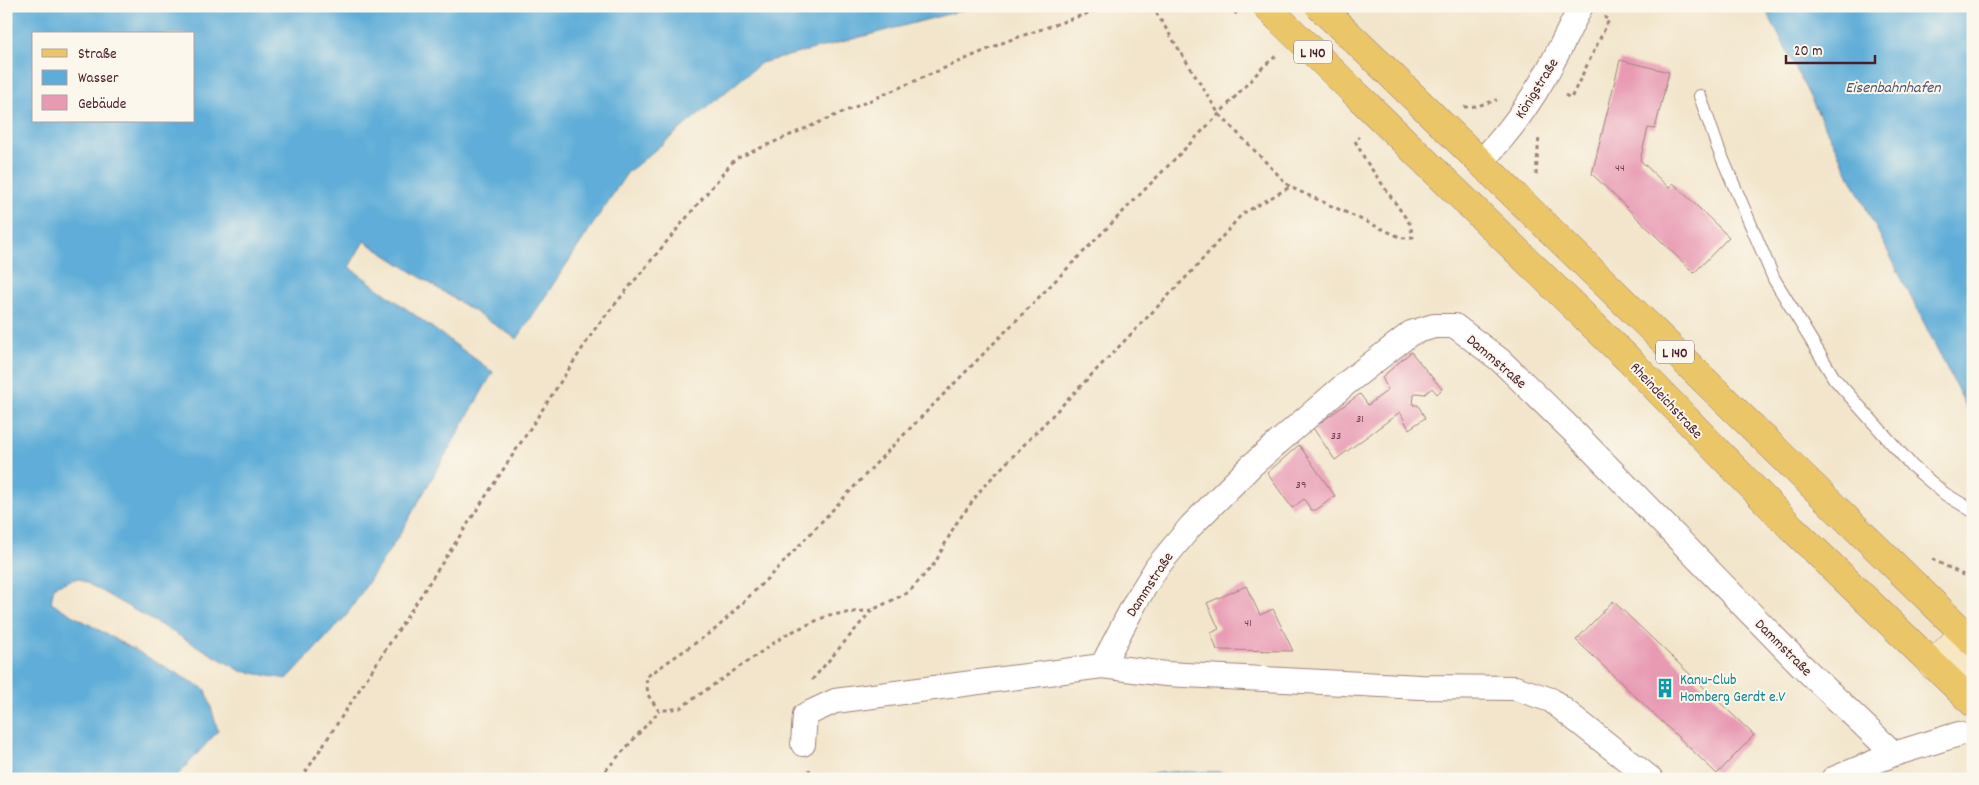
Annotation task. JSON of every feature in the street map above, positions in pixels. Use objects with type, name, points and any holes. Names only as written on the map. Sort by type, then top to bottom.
[{"type":"main road","name":"Rheindeichstraße","points":[[1266,6],[1628,359],[1792,528],[1973,703]]},
{"type":"main road","name":"L 140","points":[[1319,6],[1970,635]]},
{"type":"street","name":"Königstraße","points":[[1480,162],[1518,119],[1544,82],[1581,6]]},
{"type":"street","name":"Dammstraße","points":[[1102,666],[1136,601],[1157,567],[1191,526],[1252,465],[1348,382],[1411,333],[1434,326],[1455,326],[1500,360],[1802,666],[1894,754]]},
{"type":"street","points":[[1932,665],[1970,635]]},
{"type":"street","points":[[1932,665],[1973,665]]},
{"type":"street","points":[[803,744],[805,715],[835,701],[1102,666],[1166,674],[1420,686],[1515,688],[1551,700],[1651,779]]},
{"type":"street","points":[[1833,779],[1894,754],[1959,734]]},
{"type":"lane","points":[[1700,96],[1718,148],[1774,279],[1834,378],[1912,466],[1945,494],[1973,511]]},
{"type":"path","points":[[300,779],[597,326],[735,159],[1007,41],[1109,6]]},
{"type":"path","points":[[1152,6],[1218,114],[1290,187],[1402,238],[1413,237],[1410,224],[1366,161],[1355,141]]},
{"type":"path","points":[[1559,93],[1571,98],[1609,20]]},
{"type":"path","points":[[659,711],[648,695],[646,677],[717,628],[779,567],[882,456],[1263,67]]},
{"type":"path","points":[[592,779],[607,769],[659,711],[680,708],[787,634],[829,616],[872,610],[909,592],[936,563],[955,524],[983,486],[1195,268],[1242,214],[1290,187]]},
{"type":"path","points":[[805,715],[811,681],[872,610]]},
{"type":"water","points":[[6,6],[979,6],[761,63],[627,173],[517,339],[364,241],[349,267],[493,372],[400,534],[346,616],[287,679],[241,671],[78,578],[54,586],[51,603],[206,690],[218,731],[174,779],[6,779]]},
{"type":"water","name":"Eisenbahnhafen","points":[[1764,6],[1973,6],[1973,417],[1971,416]]},
{"type":"water","points":[[1173,772],[1219,772],[1259,779],[1085,779]]},
{"type":"building","points":[[1620,60],[1669,72],[1655,129],[1648,128],[1640,160],[1669,188],[1673,183],[1729,237],[1694,273],[1592,174]]},
{"type":"building","points":[[1411,352],[1442,389],[1437,394],[1432,388],[1425,394],[1417,393],[1414,395],[1413,405],[1418,405],[1425,418],[1409,429],[1400,412],[1335,460],[1313,428],[1360,394],[1368,405],[1388,390],[1382,377]]},
{"type":"building","points":[[1299,445],[1335,496],[1316,510],[1311,510],[1304,499],[1292,508],[1267,473]]},
{"type":"building","points":[[1246,586],[1260,615],[1273,609],[1293,651],[1217,650],[1211,633],[1219,629],[1207,603]]},
{"type":"building","name":"Kanu-Club Homberg Gerdt e.V","points":[[1613,601],[1754,735],[1717,774],[1576,640]]},
{"type":"place","name":"Kanu-Club Homberg Gerdt e.V","points":[[1665,688]]}]
